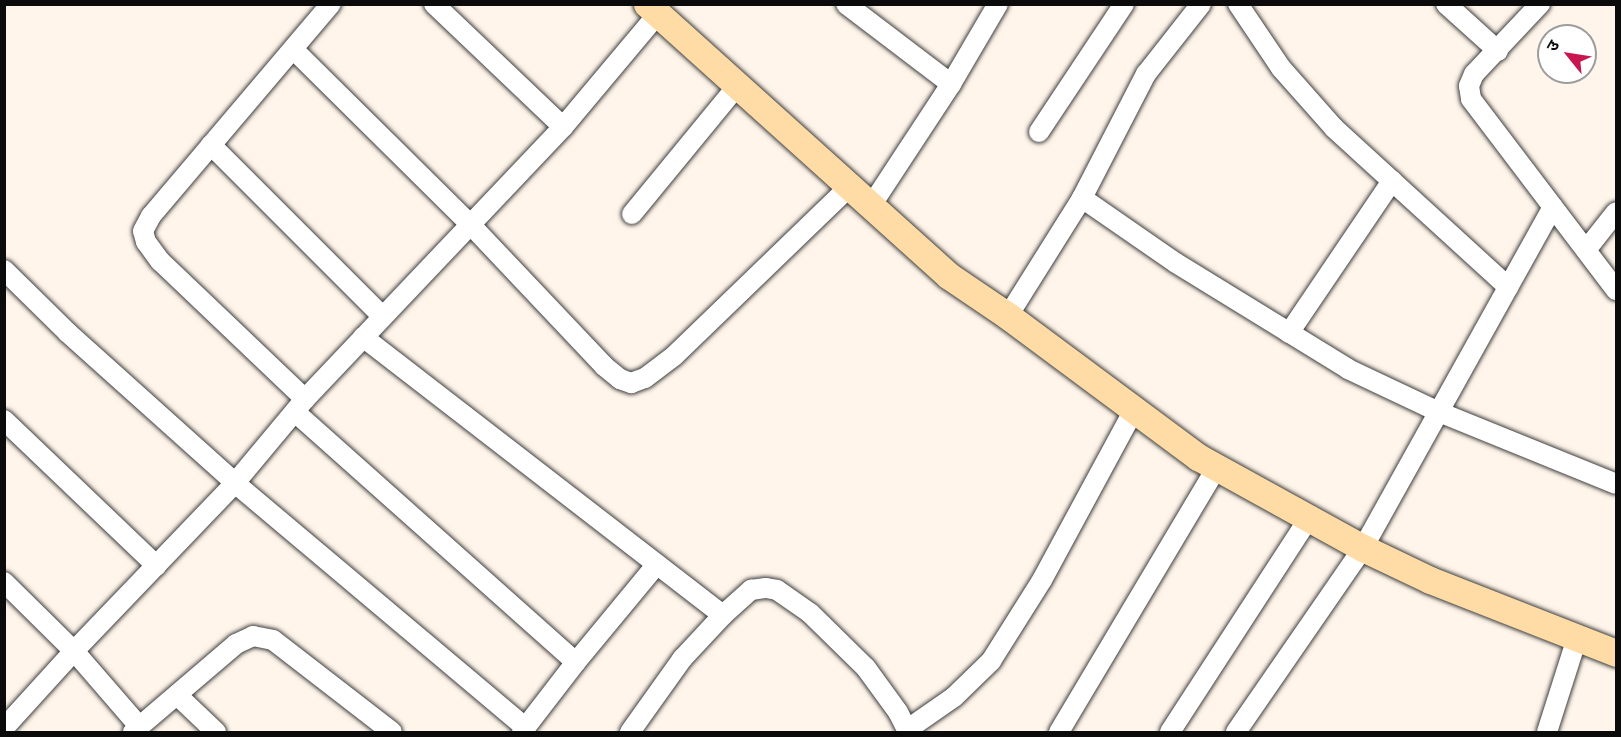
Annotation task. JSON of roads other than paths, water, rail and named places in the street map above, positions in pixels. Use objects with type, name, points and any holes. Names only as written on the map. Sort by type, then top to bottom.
[{"type":"main road","points":[[652,10],[949,276],[1008,316],[1198,457],[1363,548],[1430,580],[1617,653]]},
{"type":"street","points":[[331,4],[151,216],[143,231],[146,242],[160,261],[300,405],[576,662]]},
{"type":"street","points":[[434,4],[562,127]]},
{"type":"street","points":[[846,4],[951,84]]},
{"type":"street","points":[[871,206],[951,84],[998,4]]},
{"type":"street","points":[[1040,132],[1124,4]]},
{"type":"street","points":[[1008,316],[1082,198],[1146,74],[1201,4]]},
{"type":"street","points":[[1238,4],[1281,68],[1334,128],[1508,287]]},
{"type":"street","points":[[1446,4],[1497,51]]},
{"type":"street","points":[[1540,4],[1474,74],[1469,86],[1471,99],[1617,290]]},
{"type":"street","points":[[4,728],[74,651],[235,483],[300,405],[382,316],[562,127],[652,10]]},
{"type":"street","points":[[293,49],[469,223],[604,366],[620,379],[631,383],[645,378],[674,356],[849,187]]},
{"type":"street","points":[[632,214],[736,86]]},
{"type":"street","points":[[211,145],[382,316]]},
{"type":"street","points":[[1289,333],[1392,181]]},
{"type":"street","points":[[1082,198],[1176,263],[1348,369],[1439,412],[1617,484]]},
{"type":"street","points":[[1236,732],[1363,548],[1553,207]]},
{"type":"street","points":[[1586,250],[1617,212]]},
{"type":"street","points":[[4,270],[67,332],[235,483],[524,730],[576,662],[657,564]]},
{"type":"street","points":[[363,337],[723,615]]},
{"type":"street","points":[[630,732],[682,659],[723,615],[751,590],[766,588],[777,590],[810,613],[866,668],[908,731],[954,698],[992,661],[1042,580],[1134,410]]},
{"type":"street","points":[[4,420],[157,566]]},
{"type":"street","points":[[1059,732],[1217,466]]},
{"type":"street","points":[[1170,732],[1309,518]]},
{"type":"street","points":[[4,582],[74,651],[136,729],[236,644],[254,636],[273,640],[392,732]]},
{"type":"street","points":[[1547,732],[1577,638]]},
{"type":"street","points":[[177,695],[216,732]]}]
